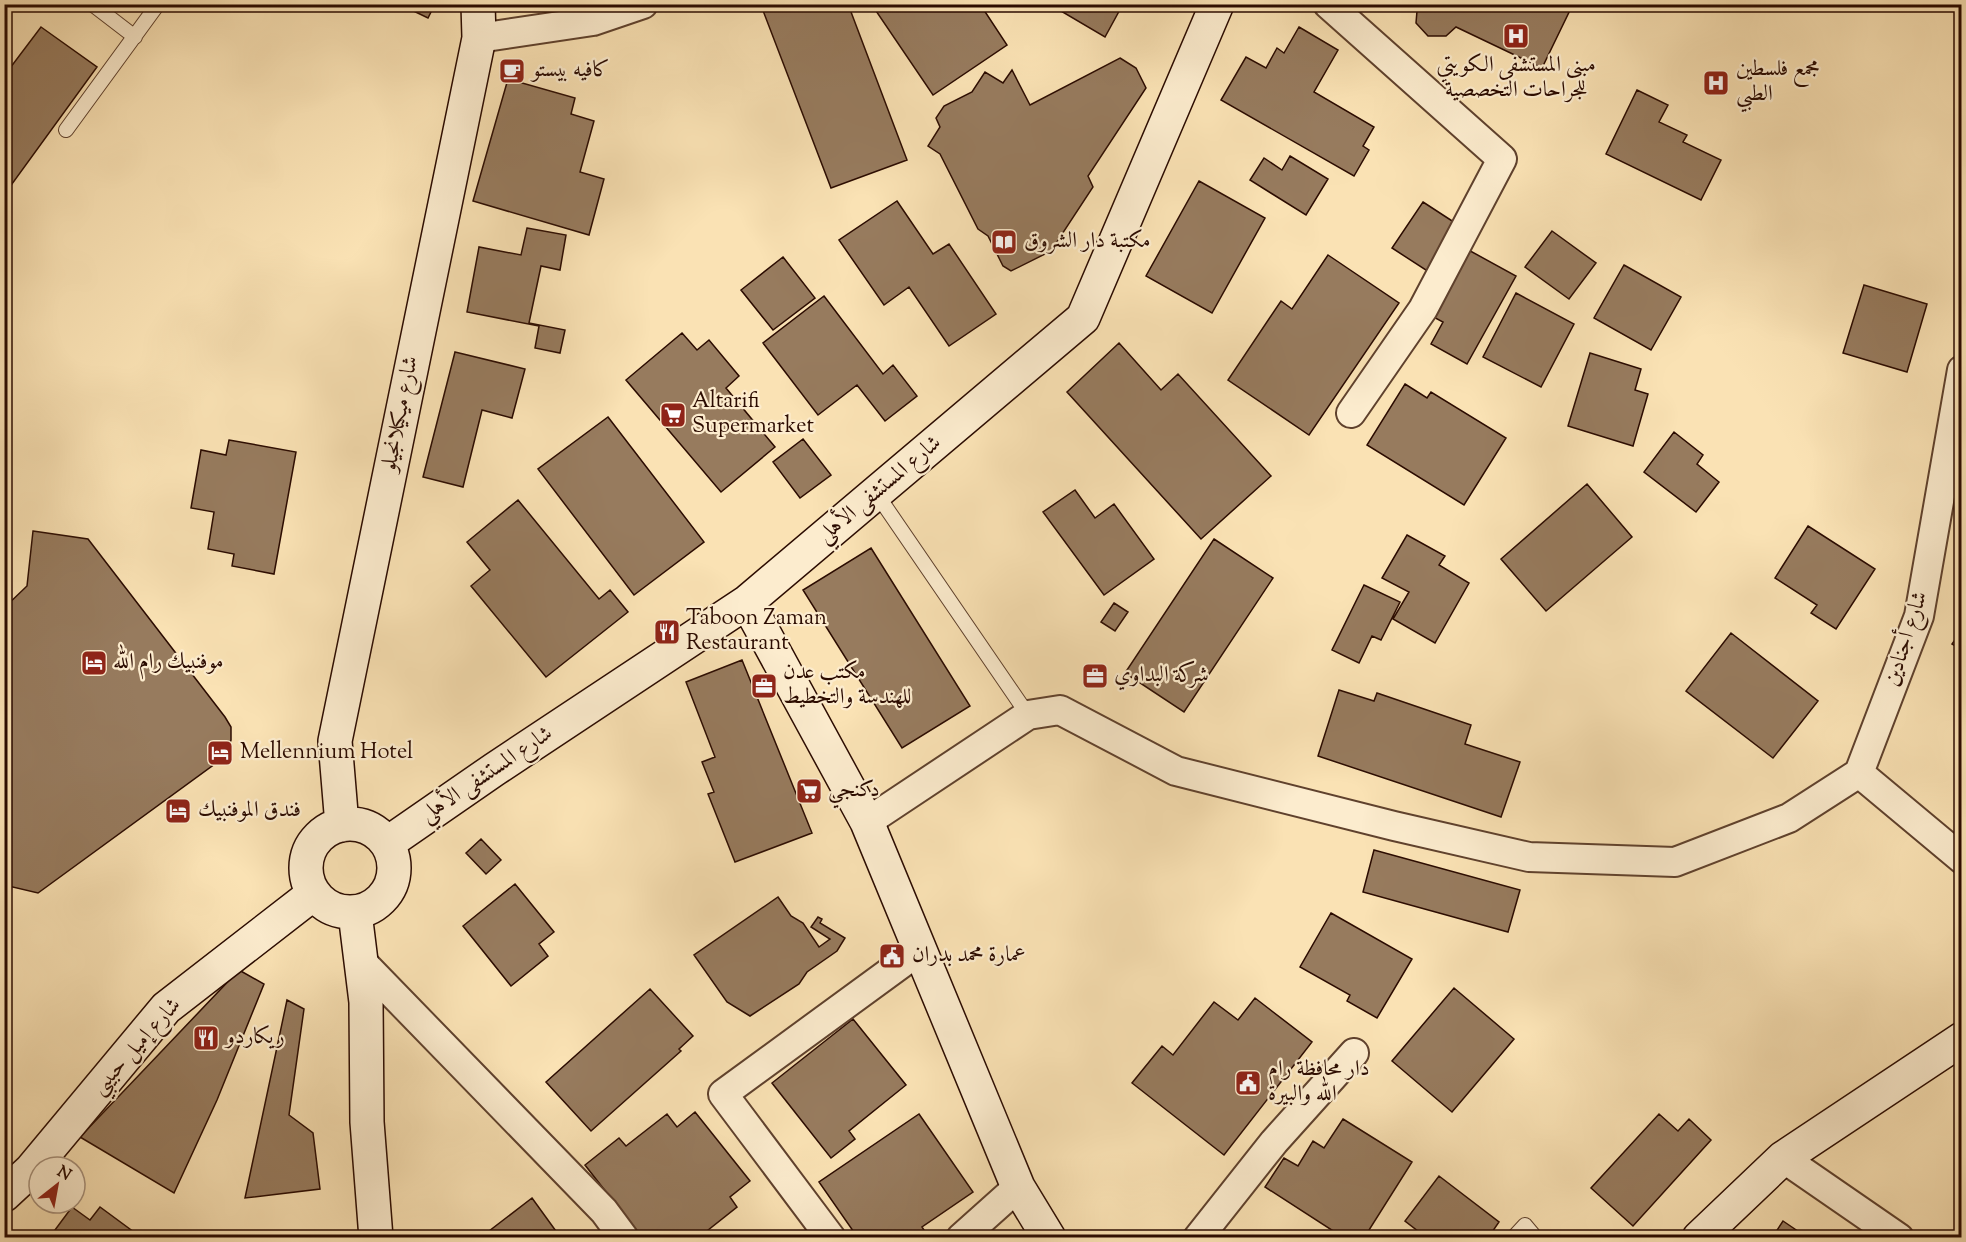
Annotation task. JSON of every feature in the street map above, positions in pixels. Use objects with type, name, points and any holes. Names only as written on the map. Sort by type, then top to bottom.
[{"type":"street","name":"شارع ميكيلانجيلو","points":[[342,825],[335,741],[479,38],[478,4]]},
{"type":"street","points":[[479,38],[593,21],[643,4]]},
{"type":"street","name":"شارع المستشفى الأهلي","points":[[388,843],[505,762],[747,602],[1083,318],[1217,4]]},
{"type":"street","points":[[1328,4],[1502,159],[1423,309],[1351,413]]},
{"type":"street","name":"شارع أجنادين","points":[[1859,773],[1919,616],[1962,370]]},
{"type":"street","points":[[747,602],[867,822],[1018,1187],[1049,1238]]},
{"type":"street","points":[[867,822],[1028,715],[1060,710],[1176,771],[1394,826],[1529,857],[1675,862],[1789,818],[1859,773],[1962,859]]},
{"type":"street","points":[[342,825],[359,825],[375,831],[388,843],[394,860],[394,877],[388,893],[379,902],[355,913],[342,912],[326,905],[313,894],[306,877],[306,860],[313,843],[325,831],[342,825]]},
{"type":"street","name":"شارع إميل حبيبي","points":[[4,1195],[31,1170],[166,1008],[313,894]]},
{"type":"street","points":[[355,913],[366,1002],[367,1122],[376,1238]]},
{"type":"street","points":[[831,1238],[723,1094],[920,950]]},
{"type":"street","points":[[361,961],[596,1203],[624,1238]]},
{"type":"street","points":[[1699,1238],[1783,1158],[1962,1039]]},
{"type":"street","points":[[1198,1238],[1275,1142],[1354,1053]]},
{"type":"street","points":[[1783,1158],[1899,1238]]},
{"type":"street","points":[[961,1238],[1018,1187]]},
{"type":"lane","points":[[92,4],[135,37]]},
{"type":"lane","points":[[66,130],[158,4]]},
{"type":"lane","points":[[876,493],[1028,715]]},
{"type":"lane","points":[[1514,1238],[1525,1225],[1536,1238]]},
{"type":"building","points":[[399,4],[435,4],[428,18]]},
{"type":"building","points":[[771,4],[848,4],[907,160],[831,188],[762,8]]},
{"type":"building","points":[[880,4],[980,4],[1007,45],[933,95],[874,8]]},
{"type":"building","points":[[1049,4],[1123,4],[1105,37]]},
{"type":"building","name":"مبنى المستشفى الكويتي للجراحات التخصصية","points":[[1402,4],[1573,4],[1542,68],[1456,27],[1446,36],[1428,36],[1416,23],[1417,11]]},
{"type":"building","points":[[41,27],[97,67],[4,195],[4,76]]},
{"type":"building","points":[[1299,27],[1338,50],[1314,92],[1374,127],[1363,146],[1369,150],[1354,176],[1221,100],[1246,57],[1266,68],[1277,48],[1284,53]]},
{"type":"building","points":[[1120,58],[1136,68],[1146,88],[1088,176],[1093,187],[1051,251],[1011,271],[1003,266],[988,236],[978,229],[940,154],[928,146],[940,127],[936,118],[944,106],[972,92],[985,72],[1003,83],[1012,70],[1030,105]]},
{"type":"building","points":[[508,79],[575,98],[571,114],[594,121],[580,172],[604,179],[589,235],[473,201]]},
{"type":"building","points":[[1637,90],[1668,105],[1659,122],[1687,135],[1683,142],[1721,160],[1701,200],[1606,154]]},
{"type":"building","points":[[1290,156],[1328,179],[1306,215],[1250,180],[1264,158],[1282,170]]},
{"type":"building","points":[[1199,181],[1265,218],[1212,313],[1146,276]]},
{"type":"building","points":[[897,201],[933,254],[949,244],[996,314],[949,346],[909,287],[884,305],[839,240]]},
{"type":"building","points":[[1423,202],[1463,228],[1432,274],[1392,248]]},
{"type":"building","points":[[527,228],[566,235],[560,270],[541,266],[529,323],[565,330],[560,353],[535,348],[539,326],[467,312],[479,247],[521,255]]},
{"type":"building","points":[[1552,231],[1596,263],[1569,299],[1525,267]]},
{"type":"building","points":[[1463,247],[1516,276],[1467,364],[1431,344],[1443,322],[1426,313]]},
{"type":"building","points":[[1328,255],[1399,303],[1309,435],[1228,380],[1281,301],[1292,309]]},
{"type":"building","points":[[783,257],[815,298],[773,330],[741,290]]},
{"type":"building","points":[[1624,265],[1681,297],[1651,350],[1594,318]]},
{"type":"building","points":[[1864,285],[1927,304],[1907,372],[1843,353]]},
{"type":"building","points":[[1516,293],[1574,324],[1541,387],[1483,357]]},
{"type":"building","points":[[824,296],[883,374],[893,365],[917,396],[885,421],[857,385],[818,415],[763,343]]},
{"type":"building","points":[[682,333],[697,350],[709,340],[739,376],[726,388],[775,447],[721,492],[626,380]]},
{"type":"building","points":[[1119,343],[1161,390],[1178,374],[1271,476],[1201,539],[1067,392]]},
{"type":"building","points":[[455,352],[525,369],[512,418],[482,410],[463,487],[423,477]]},
{"type":"building","points":[[1590,353],[1641,369],[1635,390],[1648,394],[1633,446],[1568,426]]},
{"type":"building","points":[[1405,384],[1427,398],[1431,392],[1506,438],[1464,505],[1367,445]]},
{"type":"building","points":[[608,417],[704,542],[634,595],[538,469]]},
{"type":"building","points":[[1674,432],[1703,455],[1697,464],[1719,482],[1696,512],[1644,472]]},
{"type":"building","points":[[803,439],[831,475],[800,498],[773,462]]},
{"type":"building","points":[[229,440],[296,452],[274,574],[232,566],[234,554],[208,549],[214,512],[191,508],[201,450],[226,455]]},
{"type":"building","points":[[1587,484],[1632,537],[1546,611],[1501,559]]},
{"type":"building","points":[[1075,490],[1095,518],[1114,504],[1154,559],[1104,595],[1043,512]]},
{"type":"building","points":[[518,500],[599,599],[610,590],[628,612],[546,677],[471,586],[490,570],[467,542]]},
{"type":"building","points":[[1808,526],[1875,569],[1836,629],[1811,613],[1817,605],[1775,578]]},
{"type":"building","name":"موفنبيك رام الله","points":[[33,531],[88,539],[231,727],[231,740],[227,751],[219,761],[38,893],[4,885],[4,608],[27,586]]},
{"type":"building","points":[[1407,535],[1445,556],[1439,565],[1469,583],[1435,643],[1393,619],[1409,592],[1382,578]]},
{"type":"building","points":[[1214,539],[1273,578],[1184,712],[1125,673]]},
{"type":"building","points":[[871,548],[970,706],[902,748],[803,590]]},
{"type":"building","points":[[1364,585],[1400,602],[1381,640],[1372,636],[1359,663],[1332,650]]},
{"type":"building","points":[[1114,603],[1128,612],[1115,631],[1101,622]]},
{"type":"building","points":[[1962,630],[1962,650],[1952,644]]},
{"type":"building","points":[[1731,633],[1818,701],[1773,758],[1686,691]]},
{"type":"building","points":[[742,660],[812,833],[735,862],[708,794],[714,792],[702,762],[715,757],[686,682]]},
{"type":"building","points":[[1339,690],[1374,701],[1377,693],[1471,725],[1465,744],[1520,762],[1501,817],[1318,756]]},
{"type":"building","points":[[481,839],[501,860],[486,874],[466,853]]},
{"type":"building","points":[[1374,850],[1520,890],[1508,932],[1363,892]]},
{"type":"building","points":[[515,884],[554,932],[539,944],[548,956],[511,986],[463,926]]},
{"type":"building","points":[[778,897],[791,916],[803,923],[819,947],[830,939],[811,927],[818,917],[822,919],[820,923],[845,938],[837,951],[807,972],[799,984],[750,1016],[727,1002],[694,955]]},
{"type":"building","points":[[1331,913],[1412,959],[1377,1018],[1347,1001],[1350,995],[1300,967]]},
{"type":"building","points":[[239,970],[264,984],[217,1100],[174,1193],[80,1137]]},
{"type":"building","points":[[1454,988],[1514,1039],[1452,1112],[1392,1061]]},
{"type":"building","points":[[650,989],[693,1036],[679,1049],[681,1051],[591,1131],[546,1082]]},
{"type":"building","points":[[1255,998],[1312,1042],[1224,1155],[1132,1083],[1162,1046],[1173,1055],[1214,1002],[1238,1020]]},
{"type":"building","points":[[287,1000],[304,1009],[289,1115],[313,1133],[320,1189],[245,1198]]},
{"type":"building","points":[[853,1019],[906,1085],[849,1131],[855,1139],[831,1158],[772,1083]]},
{"type":"building","points":[[695,1112],[750,1181],[730,1197],[737,1207],[698,1238],[642,1238],[585,1165],[619,1138],[626,1146],[667,1114],[677,1127]]},
{"type":"building","points":[[919,1114],[973,1192],[922,1227],[929,1238],[858,1238],[819,1182]]},
{"type":"building","points":[[1659,1114],[1678,1131],[1689,1119],[1711,1140],[1633,1226],[1591,1188]]},
{"type":"building","points":[[1343,1119],[1412,1162],[1364,1238],[1344,1238],[1265,1187],[1284,1158],[1298,1166],[1313,1141],[1324,1148]]},
{"type":"building","points":[[1439,1176],[1499,1222],[1488,1238],[1427,1238],[1405,1221]]},
{"type":"building","points":[[532,1198],[561,1238],[480,1238]]},
{"type":"building","points":[[100,1207],[142,1238],[49,1238],[66,1215],[83,1215],[90,1220]]},
{"type":"building","points":[[1783,1221],[1808,1238],[1772,1238]]},
{"type":"place","name":"مبنى المستشفى الكويتي للجراحات التخصصية","points":[[1516,36]]},
{"type":"place","name":"كافيه بيستو","points":[[512,71]]},
{"type":"place","name":"مجمع فلسطين الطبي","points":[[1716,83]]},
{"type":"place","name":"مكتبة دار الشروق","points":[[1004,242]]},
{"type":"place","name":"Altarifi Supermarket","points":[[673,415]]},
{"type":"place","name":"Taboon Zaman Restaurant","points":[[667,632]]},
{"type":"place","name":"موفنبيك رام الله","points":[[94,663]]},
{"type":"place","name":"شركة البداوي","points":[[1095,676]]},
{"type":"place","name":"مكتب عدن للهندسة والتخطيط","points":[[764,686]]},
{"type":"place","name":"Mellennium Hotel","points":[[220,753]]},
{"type":"place","name":"دكنجي","points":[[809,791]]},
{"type":"place","name":"فندق الموفنبيك","points":[[178,811]]},
{"type":"place","name":"عمارة محمد بدران","points":[[892,956]]},
{"type":"place","name":"ريكاردو","points":[[206,1038]]},
{"type":"place","name":"دار محافظة رام الله والبيرة","points":[[1248,1083]]}]
